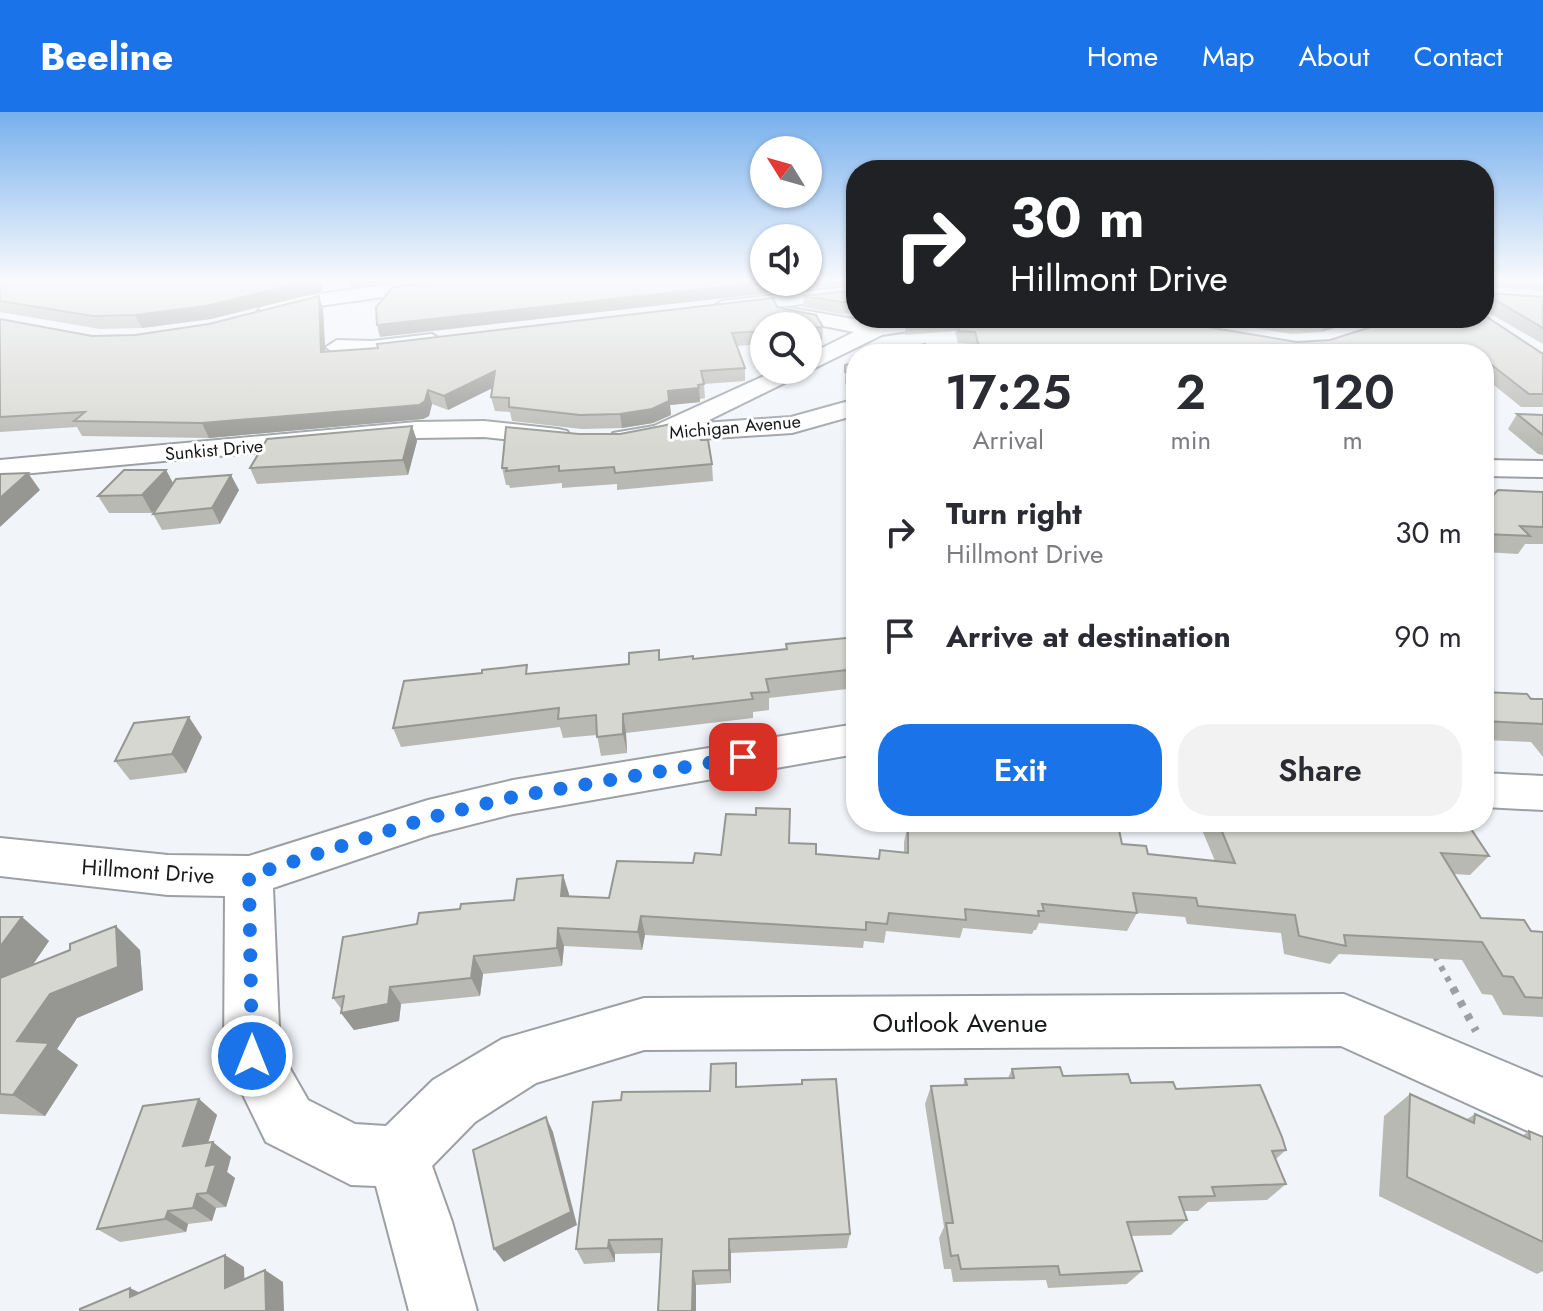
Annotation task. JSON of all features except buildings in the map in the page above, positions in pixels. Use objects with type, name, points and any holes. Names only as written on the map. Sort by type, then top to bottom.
[{"type":"street","points":[[344,337],[337,347],[372,348],[449,339]]},
{"type":"street","points":[[822,357],[846,344]]},
{"type":"street","name":"Sunkist Drive","points":[[0,468],[416,430],[484,429],[589,440],[660,433],[766,384]]},
{"type":"street","name":"Michigan Avenue","points":[[660,433],[792,425],[846,410]]},
{"type":"street","points":[[1494,468],[1543,469]]},
{"type":"street","name":"Hillmont Drive","points":[[0,857],[168,875],[249,876],[428,818],[513,797],[846,741]]},
{"type":"street","points":[[1494,791],[1543,793]]},
{"type":"street","points":[[249,876],[252,1056],[287,1121],[351,1154],[398,1157],[420,1222],[443,1311]]},
{"type":"street","name":"Outlook Avenue","points":[[398,1157],[454,1101],[522,1059],[644,1024],[1344,1020],[1527,1102]]},
{"type":"path","points":[[1429,945],[1527,1102]]},
{"type":"route","points":[[252,1056],[252,906],[249,876],[428,818],[513,797],[743,757]]}]
